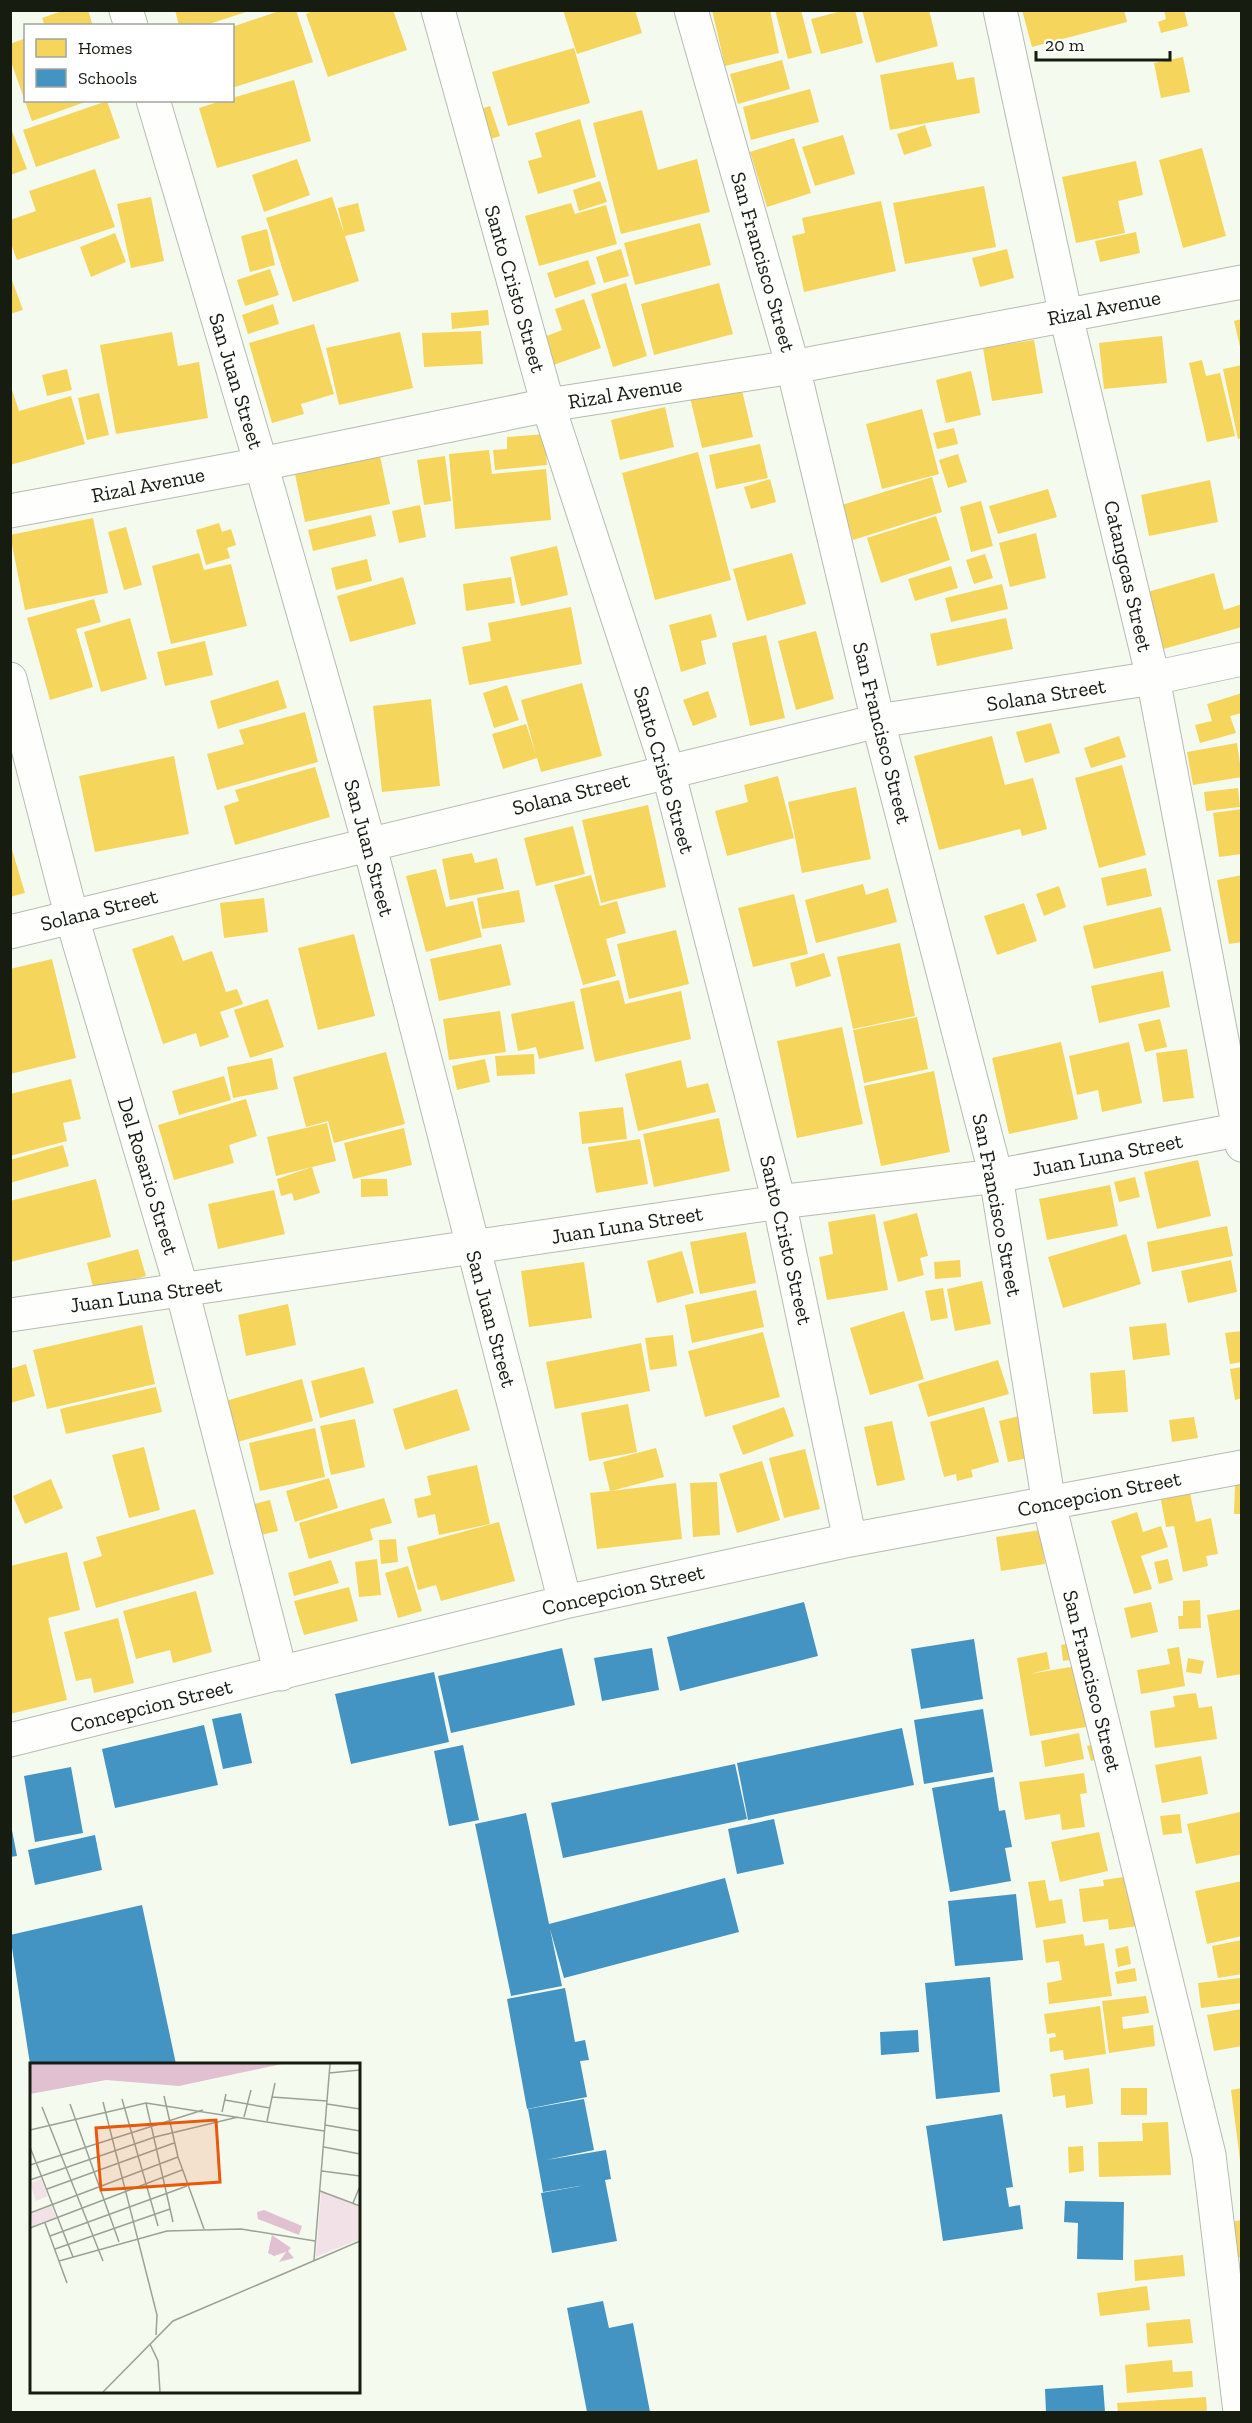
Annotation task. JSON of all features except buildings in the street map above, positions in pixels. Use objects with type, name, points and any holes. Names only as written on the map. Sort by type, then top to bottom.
[{"type":"street","name":"Santo Cristo Street","points":[[438,10],[548,405],[668,771],[779,1202],[850,1540]]},
{"type":"street","name":"San Francisco Street","points":[[691,10],[793,367],[878,721],[996,1176],[1049,1504],[1209,2155],[1240,2412]]},
{"type":"street","name":"Catangcas Street","points":[[1000,10],[1066,316],[1153,678],[1240,1135]]},
{"type":"street","name":"San Juan Street","points":[[154,102],[261,464],[369,843],[565,1602]]},
{"type":"street","name":"Rizal Avenue","points":[[10,511],[261,464],[548,405],[793,367],[1242,282]]},
{"type":"street","name":"Solana Street","points":[[10,932],[878,721],[1153,678],[1242,659]]},
{"type":"street","name":"Del Rosario Street","points":[[10,679],[72,918],[182,1290],[281,1674]]},
{"type":"street","name":"Juan Luna Street","points":[[10,1315],[779,1202],[996,1176],[1240,1135]]},
{"type":"street","name":"Concepcion Street","points":[[10,1740],[565,1602],[850,1540],[1242,1467]]}]
